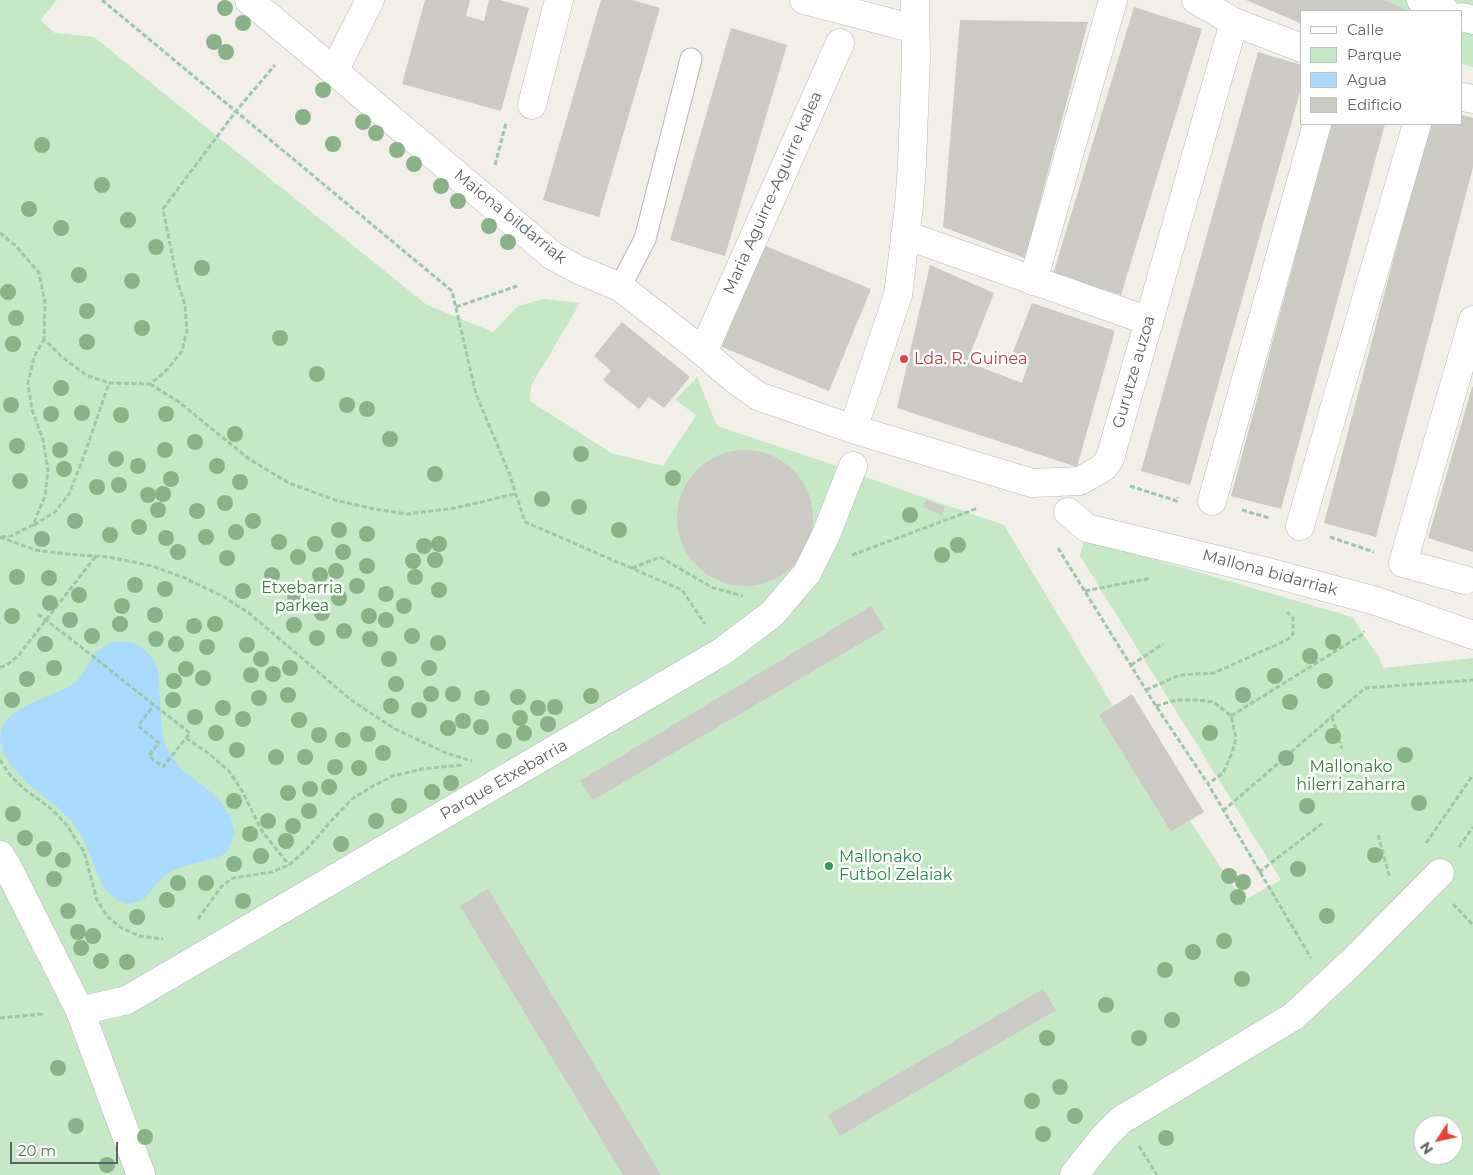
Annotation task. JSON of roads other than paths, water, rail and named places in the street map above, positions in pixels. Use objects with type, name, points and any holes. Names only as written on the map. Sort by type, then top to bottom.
[{"type":"street","name":"Maiona bildarriak","points":[[249,0],[553,256],[579,270],[620,287],[696,346],[732,378],[758,396],[853,429]]},
{"type":"street","points":[[334,71],[370,0]]},
{"type":"street","points":[[532,105],[559,0]]},
{"type":"street","points":[[804,0],[915,29]]},
{"type":"street","points":[[853,429],[898,295],[912,164],[916,58],[915,0]]},
{"type":"street","points":[[1033,281],[1113,0]]},
{"type":"street","points":[[1196,0],[1234,22],[1300,47]]},
{"type":"street","points":[[1420,0],[1443,10]]},
{"type":"street","name":"Gurutze auzoa","points":[[853,429],[1032,483],[1080,481],[1104,467],[1110,458],[1234,22]]},
{"type":"street","name":"Maria Aguirre-Aguirre kalea","points":[[707,343],[840,43]]},
{"type":"street","points":[[1212,501],[1317,125]]},
{"type":"street","points":[[1300,526],[1417,125]]},
{"type":"street","points":[[905,235],[1149,321]]},
{"type":"street","points":[[1466,580],[1403,562],[1473,320]]},
{"type":"street","name":"Parque Etxebarria","points":[[80,1011],[127,1000],[723,651],[772,614],[807,573],[825,537],[853,466]]},
{"type":"street","name":"Mallona bidarriak","points":[[1068,512],[1087,528],[1264,571],[1382,603],[1473,635]]},
{"type":"street","points":[[0,855],[80,1011],[141,1175]]},
{"type":"street","points":[[1074,1175],[1104,1137],[1121,1120],[1294,1016],[1354,960],[1440,873]]},
{"type":"lane","points":[[620,287],[645,239],[691,59]]},
{"type":"water","points":[[125,641],[137,644],[145,650],[153,659],[158,670],[162,732],[170,754],[181,769],[213,794],[223,805],[231,817],[235,833],[225,854],[178,868],[168,873],[143,900],[130,904],[117,900],[103,887],[83,838],[73,823],[57,807],[30,786],[13,768],[3,752],[0,739],[4,723],[11,715],[25,706],[69,687],[78,680],[95,653],[114,642]]},
{"type":"place","name":"Lda. R. Guinea","points":[[904,359]]},
{"type":"place","name":"Mallonako Futbol Zelaiak","points":[[829,866]]},
{"type":"park label","name":"Etxebarria parkea","points":[[302,597]]},
{"type":"park label","name":"Mallonako hilerri zaharra","points":[[1351,776]]}]
